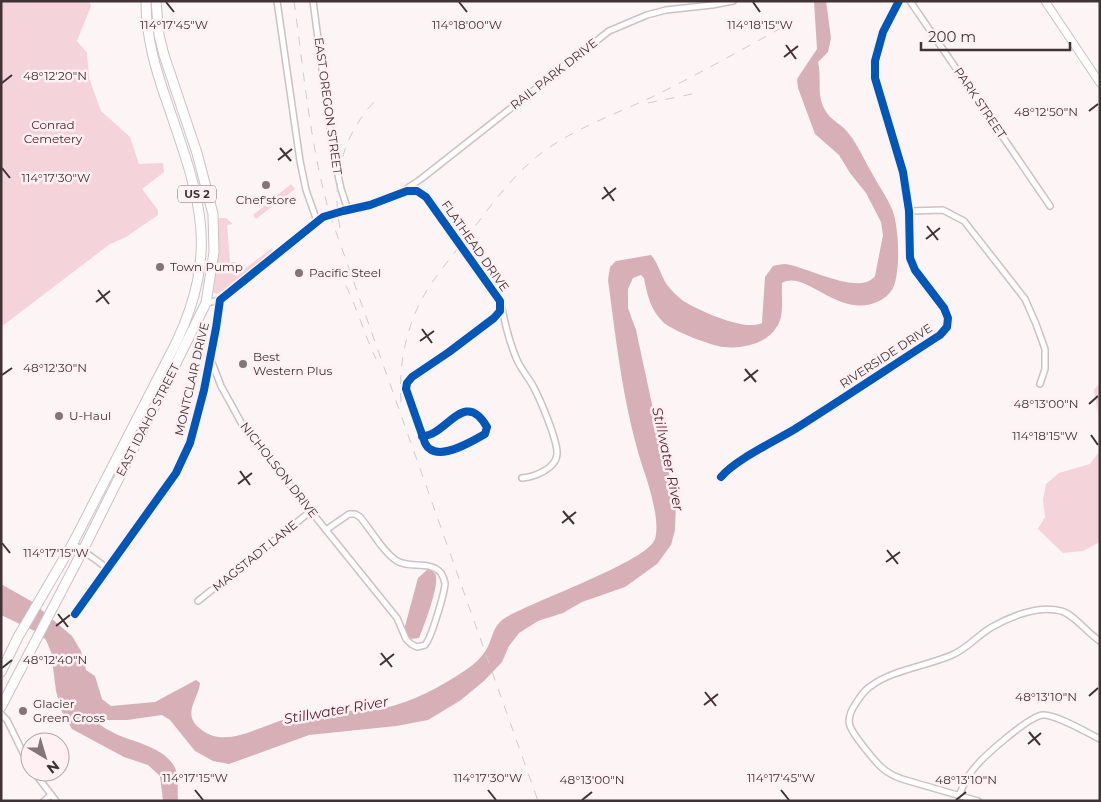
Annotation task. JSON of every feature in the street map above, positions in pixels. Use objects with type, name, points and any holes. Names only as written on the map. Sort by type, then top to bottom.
[{"type":"highway","name":"EAST IDAHO STREET","points":[[1,706],[55,602],[124,442],[177,341],[189,314],[198,280],[202,246],[201,219],[196,190],[153,58],[147,29],[146,1]]},
{"type":"highway","name":"EAST IDAHO STREET","points":[[1,672],[18,637],[38,604],[99,518],[206,303],[214,252],[213,214],[198,153],[164,55],[159,35],[156,1]]},
{"type":"highway","points":[[99,518],[100,503],[122,454],[124,442]]},
{"type":"main road","points":[[1045,1],[1100,83]]},
{"type":"street","points":[[206,303],[220,300],[317,221],[306,190],[300,161],[277,1]]},
{"type":"street","name":"EAST OREGON STREET","points":[[313,1],[332,151],[348,210]]},
{"type":"street","name":"RAIL PARK DRIVE","points":[[396,194],[421,178],[609,31],[647,14],[666,10],[712,6],[733,1]]},
{"type":"street","name":"RIVERSIDE DRIVE","points":[[721,477],[731,468],[944,332],[948,323],[946,312],[915,270],[910,258],[909,211],[900,159],[880,96],[875,72],[875,61],[882,32],[899,1]]},
{"type":"street","name":"PARK STREET","points":[[910,1],[1050,206]]},
{"type":"street","name":"FLATHEAD DRIVE","points":[[317,221],[348,210],[370,205],[396,194],[407,191],[417,192],[427,198],[500,301],[500,311],[494,318],[412,377],[407,383],[406,389],[422,436]]},
{"type":"street","points":[[909,211],[943,210],[964,221],[1025,299],[1045,349],[1045,369],[1040,384]]},
{"type":"street","name":"MONTCLAIR DRIVE","points":[[75,614],[166,490],[190,443],[204,390],[220,300]]},
{"type":"street","points":[[500,301],[517,360],[534,389],[549,424],[557,456],[554,462],[538,474],[522,478]]},
{"type":"street","name":"NICHOLSON DRIVE","points":[[210,354],[211,362],[221,386],[243,426],[326,530],[397,618],[406,639],[417,646],[427,643],[431,637],[444,587],[442,574],[431,567],[407,564],[396,560],[356,514],[349,514],[326,530]]},
{"type":"street","points":[[469,412],[477,414],[487,427],[485,434],[479,438],[439,453],[430,450],[422,436],[432,434],[452,418],[469,412]]},
{"type":"street","name":"MAGSTADT LANE","points":[[198,601],[311,511]]},
{"type":"street","points":[[78,547],[107,568]]},
{"type":"street","points":[[978,801],[890,775],[880,768],[850,730],[848,719],[863,693],[871,685],[899,672],[954,654],[993,627],[1029,612],[1047,609],[1063,611],[1100,641]]},
{"type":"street","points":[[1,714],[20,747]]},
{"type":"street","points":[[959,795],[967,778],[978,764],[1007,738],[1038,716],[1051,716],[1100,739]]},
{"type":"street","points":[[41,782],[56,801]]},
{"type":"street","points":[[44,801],[51,795]]},
{"type":"green space","name":"Conrad Cemetery","points":[[1,1],[89,1],[91,6],[77,41],[87,53],[89,78],[101,111],[130,137],[139,164],[163,163],[164,172],[142,189],[158,210],[158,215],[126,237],[110,244],[1,327]]},
{"type":"green space","points":[[291,184],[295,189],[256,219],[253,215]]},
{"type":"green space","points":[[220,218],[226,218],[233,224],[227,225],[230,262],[235,262],[242,271],[272,248],[273,252],[228,288],[216,294],[213,292],[218,249],[217,221]]},
{"type":"green space","points":[[1100,383],[1100,542],[1083,551],[1063,553],[1038,529],[1045,517],[1043,500],[1046,484],[1059,473],[1090,464],[1099,452],[1098,413],[1094,390]]},
{"type":"shaded area","points":[[814,1],[826,1],[831,38],[828,52],[818,62],[822,104],[827,114],[852,138],[892,209],[898,249],[896,280],[892,290],[884,298],[877,302],[863,305],[849,304],[836,300],[801,282],[791,280],[782,283],[782,313],[776,328],[760,342],[731,347],[718,346],[702,341],[664,323],[650,302],[644,278],[641,275],[633,278],[628,289],[628,308],[636,330],[656,423],[676,501],[675,530],[671,545],[657,564],[625,587],[582,602],[563,613],[538,621],[519,633],[509,646],[502,662],[485,680],[461,700],[428,720],[396,726],[309,735],[229,764],[213,761],[195,751],[170,720],[162,715],[127,720],[107,720],[86,714],[110,731],[158,751],[172,762],[176,770],[178,801],[163,801],[160,776],[148,765],[124,757],[72,729],[62,712],[56,691],[51,652],[46,640],[37,632],[1,615],[1,584],[31,601],[72,636],[81,651],[86,670],[95,676],[102,699],[111,706],[155,702],[196,680],[200,683],[192,710],[191,716],[193,721],[208,734],[230,737],[279,721],[305,715],[371,711],[416,698],[446,683],[476,662],[486,650],[495,629],[505,618],[611,570],[632,559],[647,548],[655,539],[656,517],[632,429],[622,380],[608,280],[610,267],[616,261],[651,255],[668,286],[682,300],[721,319],[744,325],[762,323],[765,277],[773,266],[785,264],[794,266],[845,282],[868,282],[875,276],[883,235],[881,222],[866,193],[839,155],[815,134],[798,88],[797,79],[817,49]]},
{"type":"shaded area","points":[[428,569],[434,572],[436,576],[435,590],[419,638],[411,639],[404,630],[418,578]]},
{"type":"railway","points":[[294,1],[312,136],[330,215],[538,801]]},
{"type":"railway","points":[[401,402],[401,369],[405,348],[410,327],[424,295],[494,201],[526,166],[562,139],[669,89],[785,26]]},
{"type":"railway","points":[[648,103],[697,93]]},
{"type":"railway","points":[[340,228],[337,194],[342,160],[354,129],[375,101]]},
{"type":"railway","points":[[337,270],[354,303],[376,359]]},
{"type":"cycle path","points":[[721,477],[745,458],[832,406],[940,335],[947,327],[948,318],[944,308],[915,270],[910,258],[909,211],[903,172],[875,78],[875,61],[883,32],[899,1]]},
{"type":"cycle path","points":[[75,614],[176,473],[190,443],[204,390],[220,300],[323,217],[370,205],[407,191],[417,191],[426,197],[500,301],[500,311],[494,318],[412,377],[407,383],[406,389],[425,443],[430,449],[442,452],[458,448],[485,434],[487,427],[479,416],[471,412],[463,413],[431,434],[422,436]]},
{"type":"place","name":"Chef'store","points":[[266,185]]},
{"type":"place","name":"Town Pump","points":[[160,267]]},
{"type":"place","name":"Pacific Steel","points":[[299,273]]},
{"type":"place","name":"Best Western Plus","points":[[243,364]]},
{"type":"place","name":"U-Haul","points":[[59,416]]},
{"type":"place","name":"Glacier Green Cross","points":[[23,711]]},
{"type":"water label","name":"Stillwater River","points":[[668,459]]},
{"type":"water label","name":"Stillwater River","points":[[336,710]]}]
